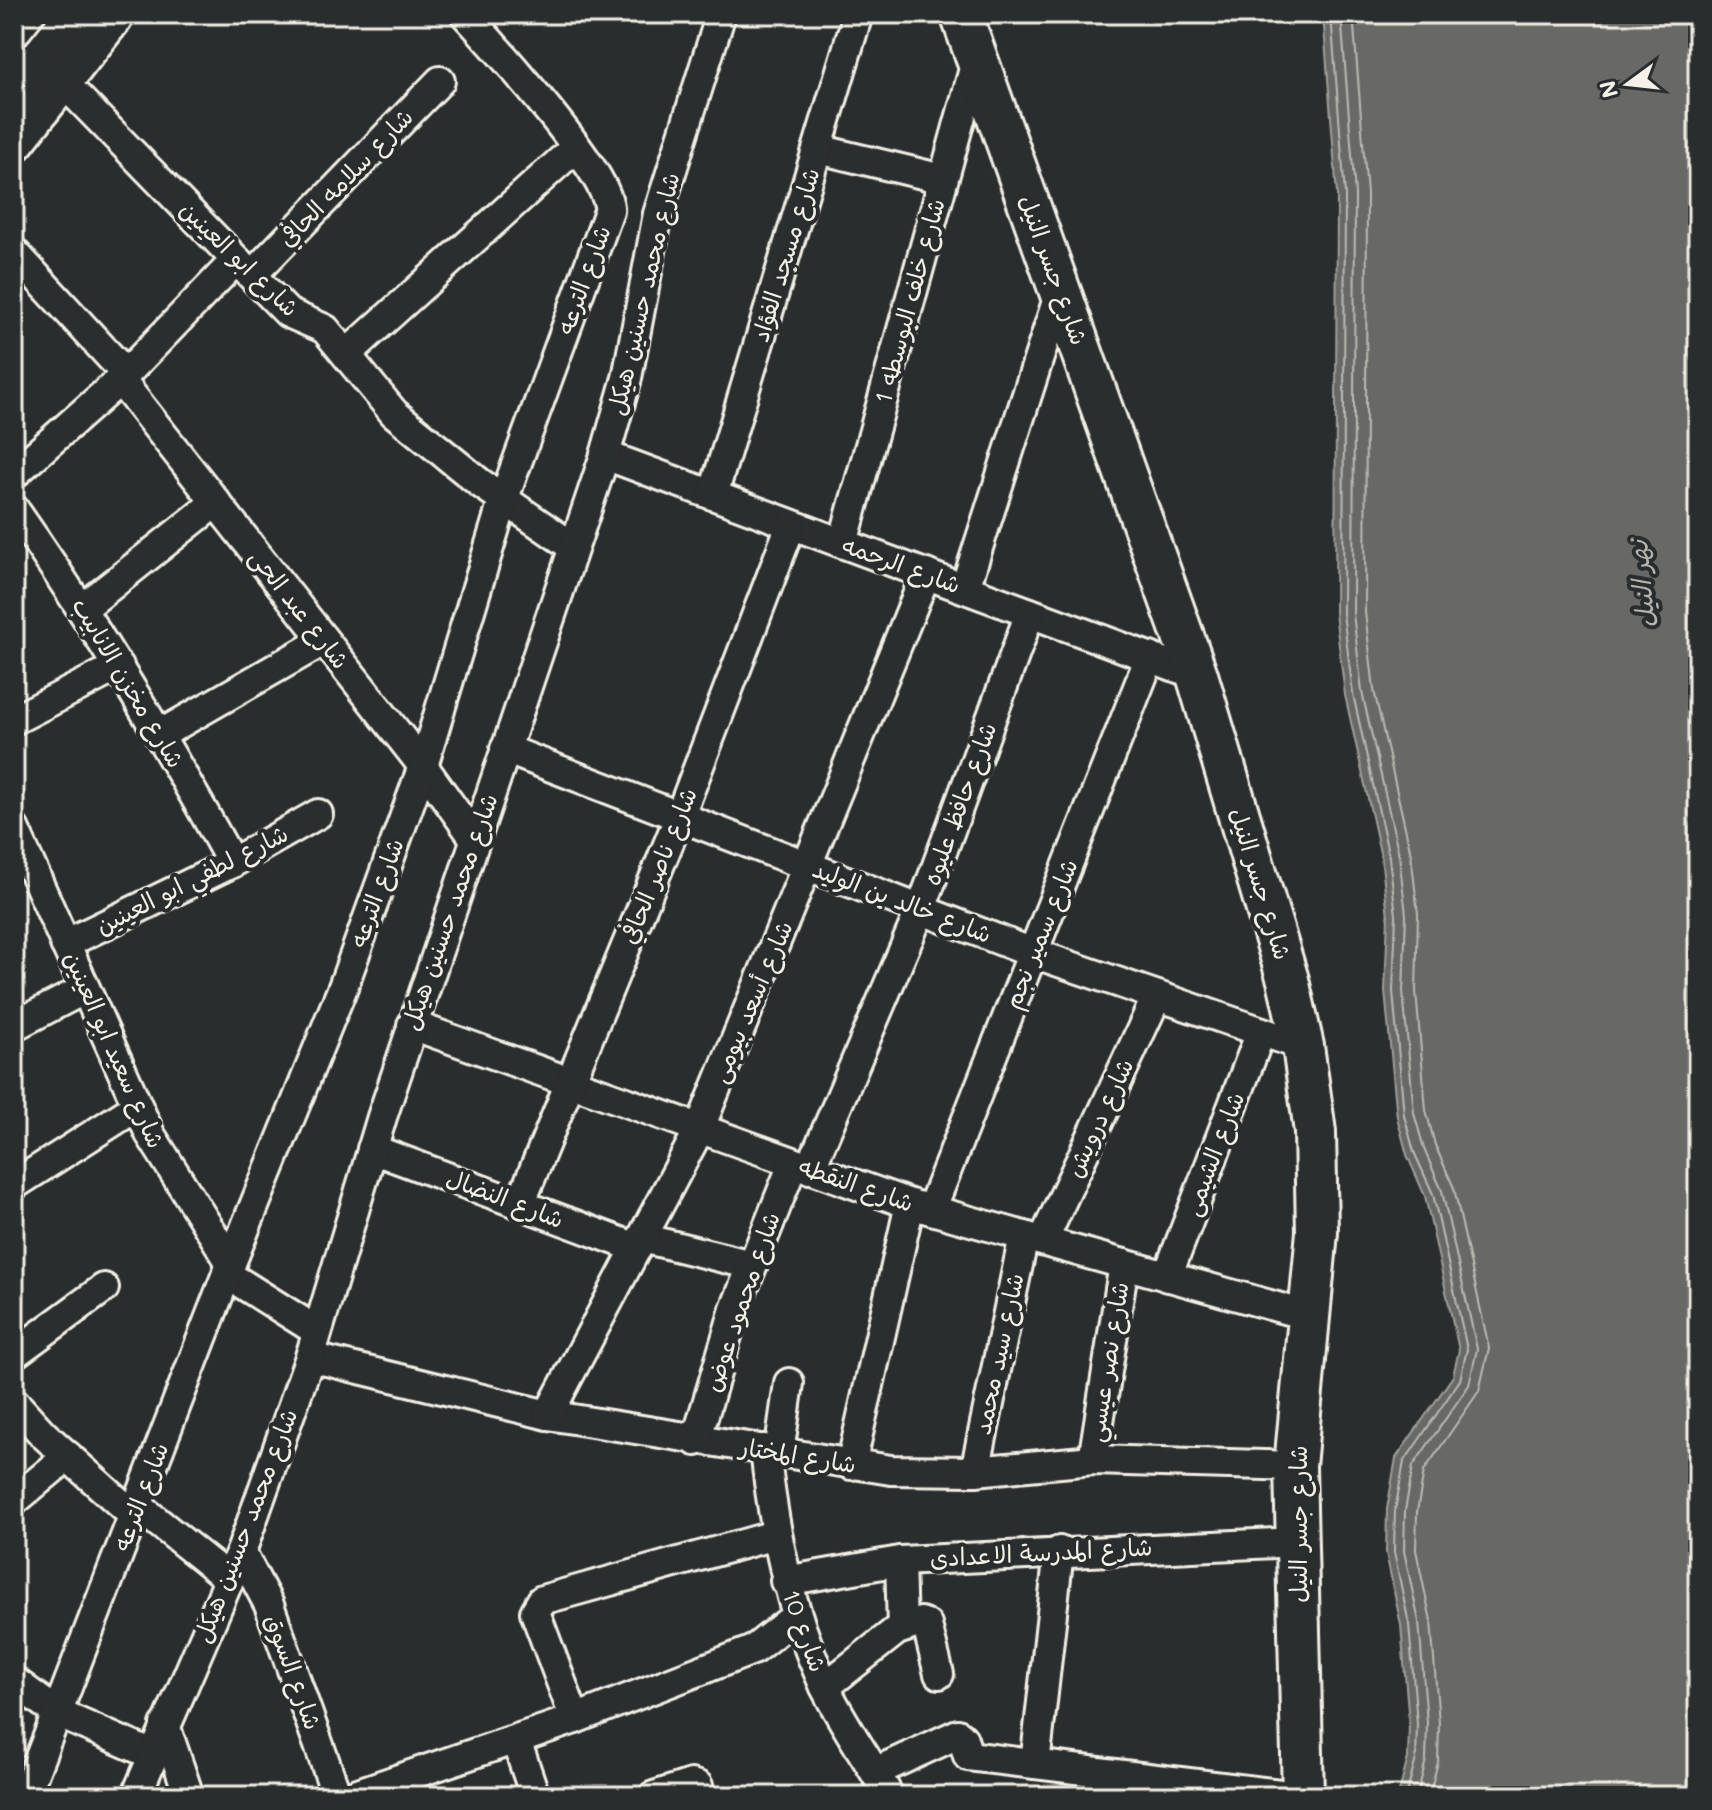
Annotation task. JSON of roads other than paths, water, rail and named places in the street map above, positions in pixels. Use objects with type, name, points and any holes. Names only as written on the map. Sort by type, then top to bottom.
[{"type":"street","points":[[14,141],[30,77],[77,14]]},
{"type":"street","points":[[30,77],[114,14]]},
{"type":"street","name":"شارع الترعه","points":[[25,1796],[343,987],[423,766],[504,498],[609,211],[607,195],[575,148],[505,54],[465,14]]},
{"type":"street","name":"شارع محمد حسنين هيكل","points":[[136,1796],[241,1552],[313,1344],[412,1025],[605,455],[627,378],[658,214],[721,14]]},
{"type":"street","name":"شارع مسجد الفؤاد","points":[[713,495],[858,14]]},
{"type":"street","name":"شارع جسر النيل","points":[[961,14],[1197,675],[1288,980],[1303,1046],[1315,1132],[1317,1232],[1295,1466],[1303,1796]]},
{"type":"street","name":"شارع خلف البوسطه 1","points":[[843,543],[977,58]]},
{"type":"street","name":"شارع ابو العينين","points":[[30,77],[244,268],[292,317],[325,329],[348,353],[394,413],[573,547]]},
{"type":"street","name":"شارع سلامه الحافي","points":[[244,268],[440,81]]},
{"type":"street","points":[[348,353],[575,148]]},
{"type":"street","points":[[818,149],[943,179]]},
{"type":"street","name":"شارع عبد الحى","points":[[14,252],[123,377],[323,641],[423,766],[475,839]]},
{"type":"street","points":[[14,474],[244,268]]},
{"type":"street","points":[[965,588],[1060,292]]},
{"type":"street","name":"شارع الرحمه","points":[[605,455],[1197,675]]},
{"type":"street","points":[[83,608],[216,502]]},
{"type":"street","name":"شارع مخزن الانابيب","points":[[14,509],[83,608],[161,734],[232,863]]},
{"type":"street","name":"شارع ناصر الحافي","points":[[520,1204],[679,818],[791,525]]},
{"type":"street","name":"شارع أسعد بيومى","points":[[548,1415],[699,1130],[809,867],[926,574]]},
{"type":"street","name":"شارع حافظ عليوه","points":[[802,1167],[921,909],[1030,613]]},
{"type":"street","points":[[161,734],[323,641]]},
{"type":"street","name":"شارع سمير نجم","points":[[851,1465],[921,1207],[1033,953],[1150,657]]},
{"type":"street","points":[[14,720],[119,666]]},
{"type":"street","name":"شارع خالد بن الوليد","points":[[505,749],[1033,953],[1303,1046]]},
{"type":"street","name":"شارع لطفي ابو العينين","points":[[65,944],[232,863],[318,814]]},
{"type":"street","name":"شارع سعيد ابو العينين","points":[[14,828],[22,868],[65,944],[136,1107],[230,1269]]},
{"type":"street","points":[[14,1026],[85,989]]},
{"type":"street","name":"شارع درويش","points":[[1033,1239],[1157,996]]},
{"type":"street","name":"شارع النقطه","points":[[412,1025],[570,1085],[921,1207],[1309,1316]]},
{"type":"street","name":"شارع الشيمى","points":[[1167,1277],[1261,1032]]},
{"type":"street","points":[[14,1185],[136,1107]]},
{"type":"street","name":"شارع النضال","points":[[372,1149],[520,1204],[640,1243],[752,1265]]},
{"type":"street","name":"شارع محمود عوض","points":[[696,1441],[735,1309],[752,1265],[802,1167]]},
{"type":"street","name":"شارع سيد محمد","points":[[975,1471],[1033,1239]]},
{"type":"street","name":"شارع نصر عيسي","points":[[1093,1460],[1124,1264]]},
{"type":"street","name":"شارع المختار","points":[[230,1269],[313,1344],[548,1415],[851,1465],[930,1472],[1093,1460],[1295,1466]]},
{"type":"street","points":[[14,1354],[104,1288]]},
{"type":"street","name":"شارع 10","points":[[789,1383],[772,1451],[775,1535],[785,1581],[825,1687],[882,1784]]},
{"type":"street","points":[[14,1402],[68,1456],[136,1511],[229,1579]]},
{"type":"street","points":[[14,1501],[68,1456]]},
{"type":"street","points":[[575,1719],[535,1612],[542,1600],[775,1535]]},
{"type":"street","name":"شارع المدرسة الاعدادى","points":[[785,1581],[900,1561],[1059,1551],[1298,1542]]},
{"type":"street","points":[[1035,1764],[1059,1551]]},
{"type":"street","name":"شارع السوق","points":[[241,1552],[269,1605],[337,1796]]},
{"type":"street","points":[[900,1561],[902,1628]]},
{"type":"street","points":[[349,1796],[575,1719],[753,1650],[796,1616]]},
{"type":"street","points":[[825,1687],[902,1628],[921,1622],[927,1625],[939,1674]]},
{"type":"street","points":[[14,1681],[57,1713],[153,1755]]},
{"type":"street","points":[[165,1725],[189,1796]]},
{"type":"street","points":[[882,1784],[958,1734],[963,1739],[968,1756],[1035,1764],[1114,1785],[1297,1796]]},
{"type":"street","points":[[516,1740],[535,1796]]},
{"type":"street","points":[[654,1796],[694,1784],[701,1796]]},
{"type":"water","name":"نهر النيل","points":[[1323,14],[1698,14],[1698,1796],[1398,1796],[1408,1758],[1409,1724],[1401,1625],[1386,1553],[1387,1509],[1396,1458],[1453,1376],[1459,1350],[1425,1196],[1407,1155],[1397,1117],[1385,991],[1388,916],[1381,857],[1345,695],[1335,613],[1337,195]]}]
